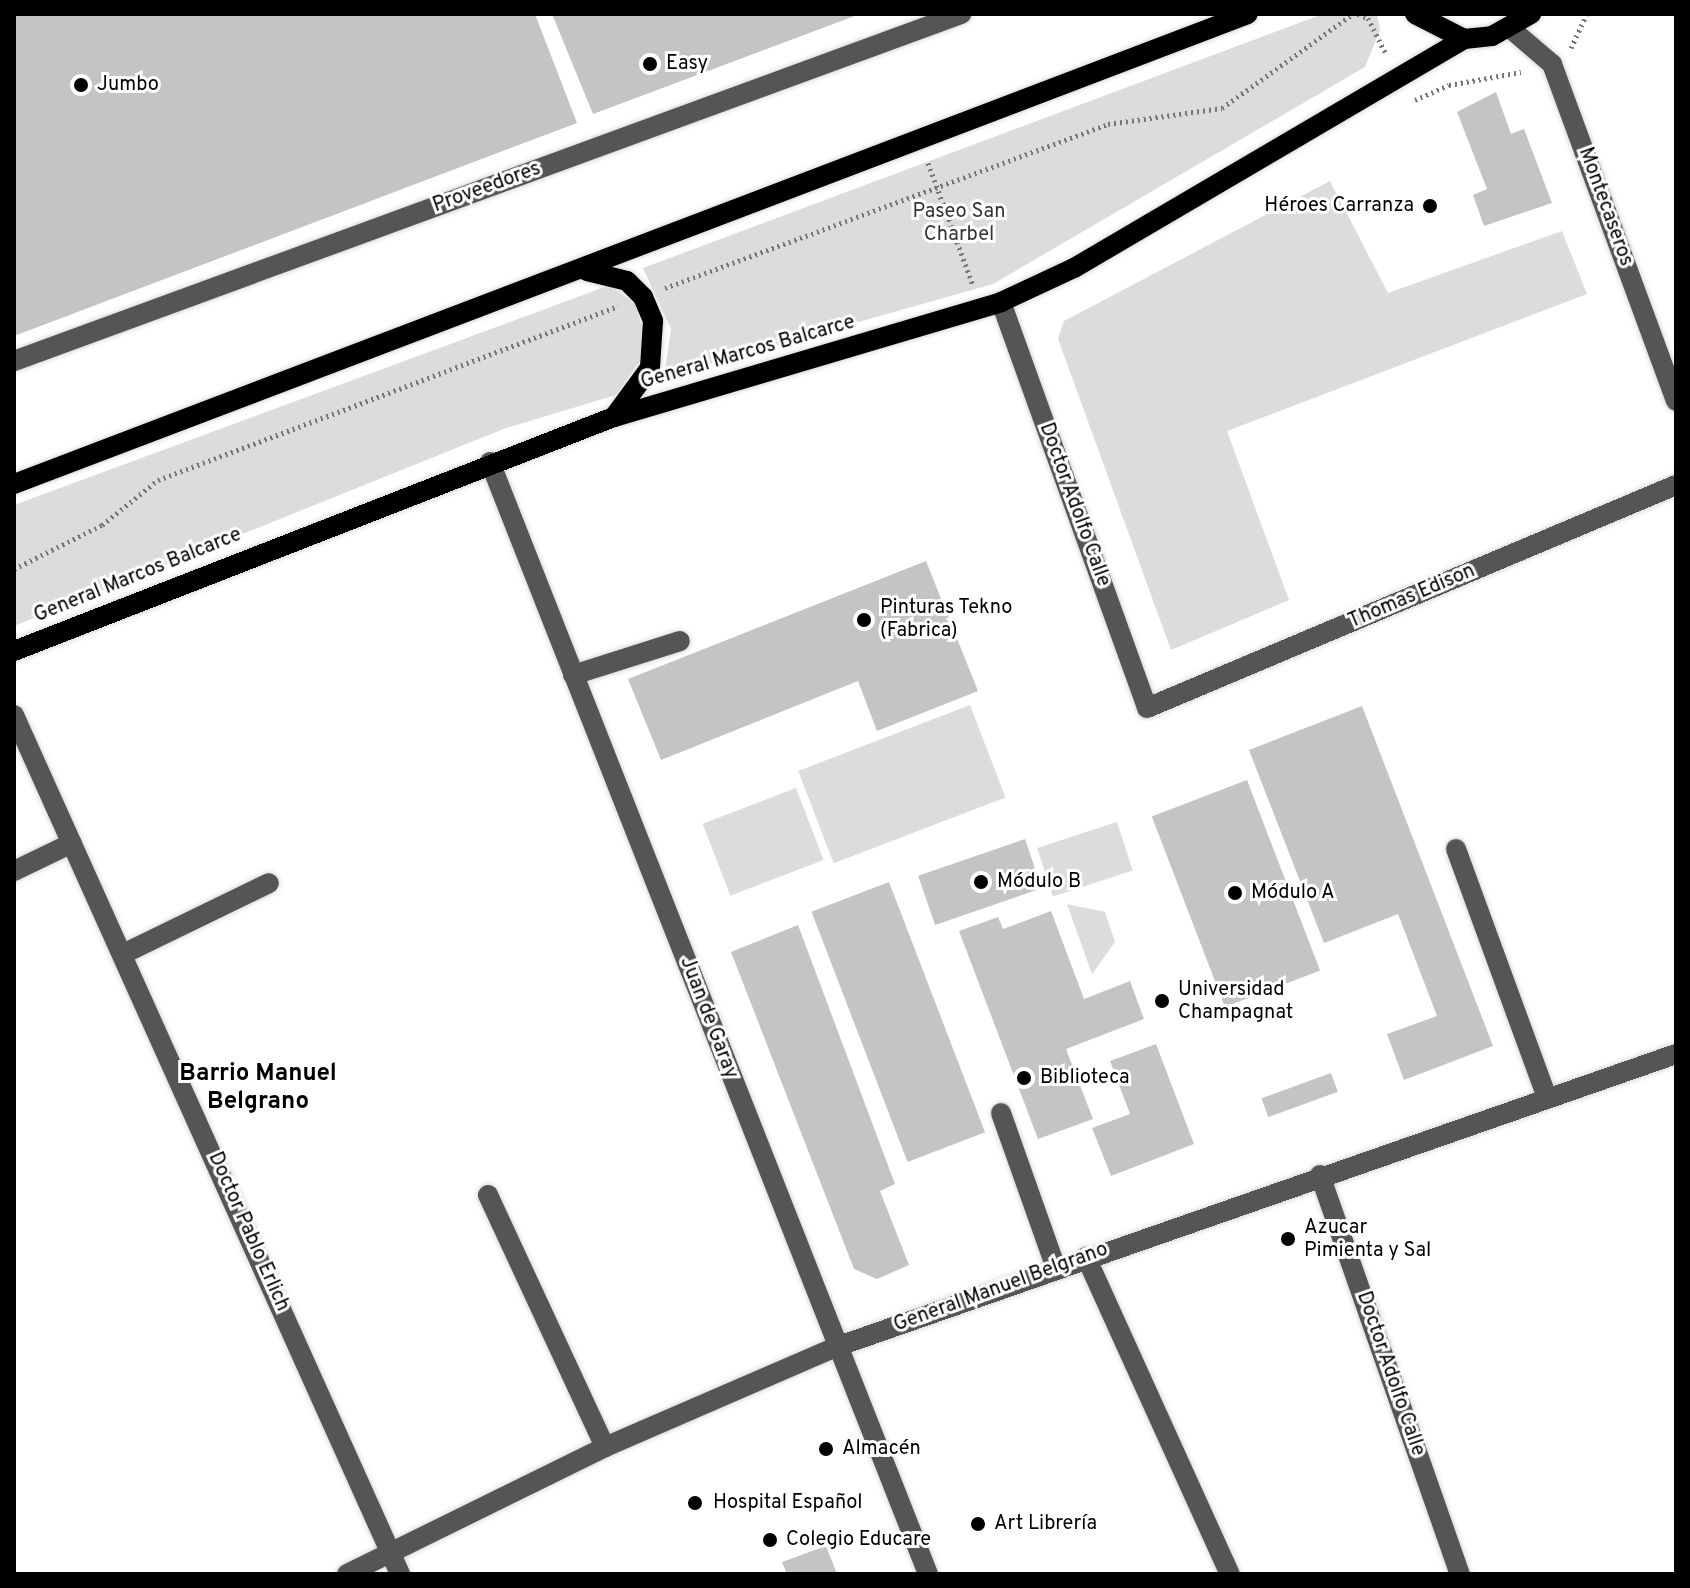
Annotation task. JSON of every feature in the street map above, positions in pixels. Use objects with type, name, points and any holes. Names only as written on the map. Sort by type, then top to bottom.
[{"type":"main road","points":[[14,484],[1248,14]]},
{"type":"main road","points":[[1415,14],[1464,39]]},
{"type":"main road","points":[[1511,29],[1531,14]]},
{"type":"main road","name":"General Marcos Balcarce","points":[[14,651],[490,462],[614,417],[991,305],[1074,268],[1464,39],[1511,29]]},
{"type":"main road","points":[[581,270],[615,275],[643,297],[655,353],[614,417]]},
{"type":"street","name":"Proveedores","points":[[14,361],[961,14]]},
{"type":"street","name":"Montecaseros","points":[[1511,29],[1552,64],[1676,401]]},
{"type":"street","name":"Doctor Adolfo Calle","points":[[991,305],[1147,708]]},
{"type":"street","name":"Juan de Garay","points":[[490,462],[836,1347],[928,1574]]},
{"type":"street","name":"Thomas Edison","points":[[1147,708],[1676,485]]},
{"type":"street","points":[[573,675],[680,641]]},
{"type":"street","name":"Doctor Pablo Erlich","points":[[14,715],[400,1574]]},
{"type":"street","points":[[14,871],[72,843]]},
{"type":"street","points":[[1456,849],[1547,1098]]},
{"type":"street","points":[[123,954],[269,883]]},
{"type":"street","name":"General Manuel Belgrano","points":[[347,1574],[605,1447],[836,1347],[1320,1175],[1676,1054]]},
{"type":"street","points":[[1001,1113],[1056,1268]]},
{"type":"street","name":"Doctor Adolfo Calle","points":[[1320,1175],[1460,1574]]},
{"type":"street","points":[[488,1195],[605,1447]]},
{"type":"street","points":[[1086,1257],[1230,1574]]},
{"type":"path","points":[[14,569],[102,525],[158,480],[643,297],[939,191],[1108,124],[1230,104],[1353,14]]},
{"type":"path","points":[[919,139],[991,305]]},
{"type":"green space","name":"Paseo San Charbel","points":[[1323,14],[1377,14],[1380,30],[1365,67],[993,284],[664,377],[671,329],[643,268]]},
{"type":"green space","points":[[1330,181],[1388,293],[1562,231],[1587,294],[1227,431],[1289,600],[1171,650],[1058,339],[1064,321]]},
{"type":"green space","points":[[610,285],[635,304],[643,330],[640,360],[616,395],[506,428],[14,626],[14,505]]},
{"type":"green space","points":[[970,705],[1005,797],[834,863],[798,771]]},
{"type":"green space","points":[[796,788],[824,860],[730,896],[703,824]]},
{"type":"green space","points":[[1117,822],[1133,871],[1053,896],[1037,848]]},
{"type":"green space","points":[[1067,904],[1105,912],[1115,942],[1092,974]]},
{"type":"building","points":[[14,14],[535,14],[577,123],[14,336]]},
{"type":"building","name":"Easy","points":[[552,14],[860,14],[593,114]]},
{"type":"building","points":[[1496,92],[1511,134],[1524,129],[1552,203],[1484,226],[1473,195],[1487,189],[1457,112]]},
{"type":"building","name":"Pinturas Tekno (Fabrica)","points":[[926,561],[978,691],[877,731],[858,681],[661,760],[628,679]]},
{"type":"building","points":[[1362,706],[1493,1046],[1404,1080],[1387,1034],[1437,1016],[1398,914],[1324,943],[1249,750]]},
{"type":"building","name":"Módulo A","points":[[1247,780],[1320,970],[1225,1007],[1152,817]]},
{"type":"building","name":"Módulo B","points":[[1025,839],[1042,888],[935,925],[918,876]]},
{"type":"building","points":[[889,882],[985,1132],[908,1162],[812,912]]},
{"type":"building","points":[[1051,911],[1084,999],[1130,981],[1144,1019],[1066,1049],[1093,1119],[1038,1139],[959,931],[998,917],[1003,929]]},
{"type":"building","points":[[798,925],[895,1184],[880,1191],[909,1265],[877,1279],[854,1269],[731,952]]},
{"type":"building","points":[[1156,1044],[1194,1144],[1111,1176],[1092,1128],[1130,1114],[1110,1061]]},
{"type":"building","points":[[1331,1073],[1338,1092],[1268,1117],[1261,1098]]},
{"type":"building","points":[[826,1546],[837,1574],[787,1574],[782,1562]]},
{"type":"place","name":"Easy","points":[[650,64]]},
{"type":"place","name":"Jumbo","points":[[81,85]]},
{"type":"place","name":"Héroes Carranza","points":[[1430,206]]},
{"type":"place","name":"Pinturas Tekno (Fabrica)","points":[[864,620]]},
{"type":"place","name":"Módulo B","points":[[981,882]]},
{"type":"place","name":"Módulo A","points":[[1235,893]]},
{"type":"place","name":"Universidad Champagnat","points":[[1162,1001]]},
{"type":"place","name":"Biblioteca","points":[[1024,1078]]},
{"type":"place","name":"Azucar Pimienta y Sal","points":[[1288,1239]]},
{"type":"place","name":"Almacén","points":[[826,1449]]},
{"type":"place","name":"Hospital Español","points":[[695,1503]]},
{"type":"place","name":"Art Librería","points":[[978,1524]]},
{"type":"place","name":"Colegio Educare","points":[[770,1540]]},
{"type":"district","name":"Barrio Manuel Belgrano","points":[[258,1089]]}]
